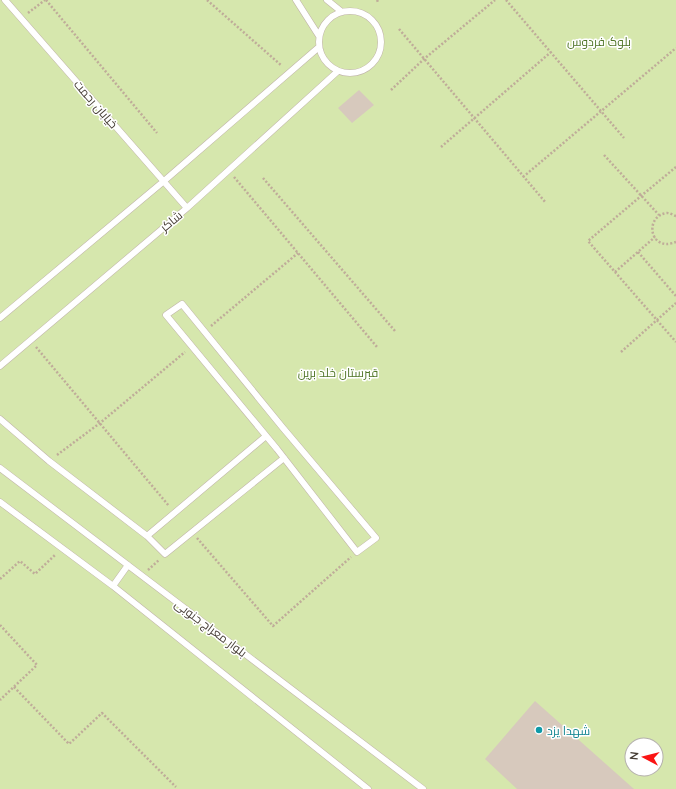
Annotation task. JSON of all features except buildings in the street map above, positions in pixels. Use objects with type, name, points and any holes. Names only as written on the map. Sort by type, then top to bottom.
[{"type":"lane","name":"خیابان رحمت","points":[[5,0],[187,208]]},
{"type":"lane","points":[[296,0],[319,36]]},
{"type":"lane","points":[[327,0],[342,12]]},
{"type":"lane","points":[[353,11],[364,14],[373,22],[379,32],[381,44],[377,56],[370,66],[360,71],[349,73],[338,71],[326,62],[319,47],[319,36],[323,25],[331,17],[342,12],[353,11]]},
{"type":"lane","points":[[0,318],[164,182],[319,47]]},
{"type":"lane","name":"شاکر","points":[[0,366],[187,208],[338,71]]},
{"type":"lane","points":[[182,304],[376,538],[357,552],[284,458],[191,346],[166,315],[182,304]]},
{"type":"lane","points":[[0,419],[49,461],[147,536],[165,554],[284,458]]},
{"type":"lane","points":[[147,536],[266,436]]},
{"type":"lane","name":"بلوار معراج جنوبی","points":[[0,468],[423,789]]},
{"type":"lane","points":[[0,502],[113,586],[368,789]]},
{"type":"lane","points":[[113,586],[128,565]]},
{"type":"path","points":[[21,18],[46,0],[157,133]]},
{"type":"path","points":[[208,0],[289,73]]},
{"type":"path","points":[[391,90],[424,59],[495,0]]},
{"type":"path","points":[[506,0],[624,138]]},
{"type":"path","points":[[398,29],[546,204]]},
{"type":"path","points":[[523,177],[676,48]]},
{"type":"path","points":[[441,147],[551,52]]},
{"type":"path","points":[[604,155],[659,215]]},
{"type":"path","points":[[676,167],[588,241],[676,342]]},
{"type":"path","points":[[228,170],[377,347]]},
{"type":"path","points":[[264,178],[395,331]]},
{"type":"path","points":[[676,216],[668,213],[659,215],[652,223],[652,233],[658,241],[667,244],[676,242]]},
{"type":"path","points":[[615,272],[655,237]]},
{"type":"path","points":[[638,252],[676,296]]},
{"type":"path","points":[[205,332],[298,253]]},
{"type":"path","points":[[621,352],[676,303]]},
{"type":"path","points":[[49,461],[100,423],[191,346]]},
{"type":"path","points":[[0,579],[20,561],[35,574],[62,548]]},
{"type":"path","points":[[142,576],[165,554]]},
{"type":"path","points":[[0,625],[37,665],[0,700]]},
{"type":"path","points":[[14,687],[69,744],[102,713],[176,787]]},
{"type":"green space","name":"قبرستان خلد برین","points":[[0,0],[676,0],[676,789],[0,789]]},
{"type":"place","name":"شهدا یزد","points":[[539,730]]},
{"type":"park label","name":"بلوک فردوس","points":[[599,41]]}]
